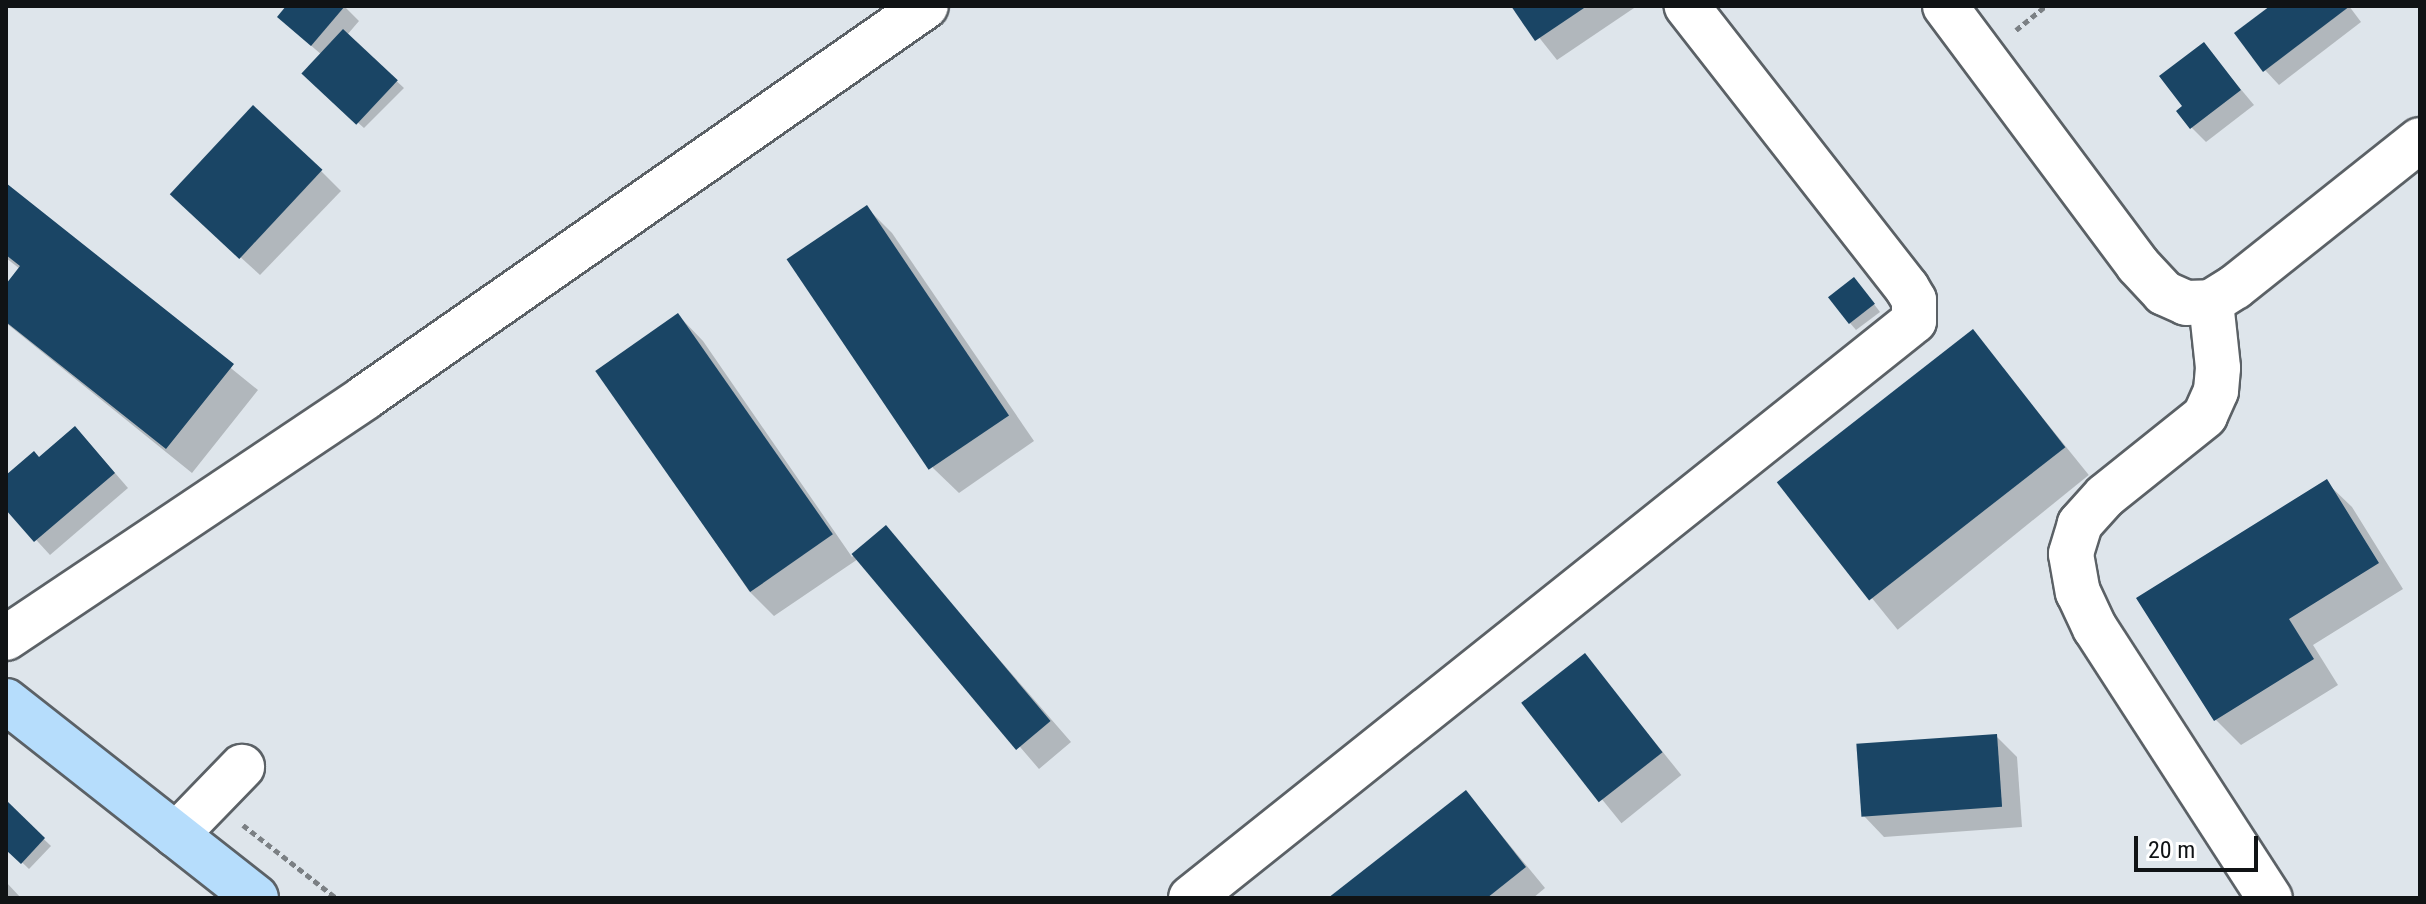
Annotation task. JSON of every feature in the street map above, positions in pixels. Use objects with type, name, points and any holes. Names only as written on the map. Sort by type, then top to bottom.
[{"type":"main road","points":[[6,701],[256,898]]},
{"type":"street","points":[[6,638],[364,398],[926,6]]},
{"type":"street","points":[[1191,898],[1914,321],[1914,300],[1907,288],[1687,6]]},
{"type":"street","points":[[1945,6],[2138,265],[2164,293],[2186,303],[2211,302],[2420,140]]},
{"type":"street","points":[[2211,302],[2218,368],[2216,391],[2205,416],[2105,496],[2080,524],[2071,554],[2078,592],[2095,628],[2270,898]]},
{"type":"street","points":[[176,835],[242,767]]},
{"type":"building","points":[[286,6],[345,6],[311,46],[277,17]]},
{"type":"building","points":[[1511,6],[1587,6],[1535,41]]},
{"type":"building","points":[[2270,6],[2350,6],[2263,72],[2234,33]]},
{"type":"building","points":[[343,29],[398,80],[356,125],[301,74]]},
{"type":"building","points":[[2204,42],[2241,90],[2190,129],[2176,111],[2182,106],[2159,76]]},
{"type":"building","points":[[253,105],[322,170],[239,259],[170,194]]},
{"type":"building","points":[[6,183],[234,364],[166,449],[6,322],[6,284],[20,266],[6,255]]},
{"type":"building","points":[[867,205],[1009,416],[929,470],[787,259]]},
{"type":"building","points":[[1854,277],[1875,304],[1849,324],[1828,297]]},
{"type":"building","points":[[678,313],[833,534],[750,592],[595,371]]},
{"type":"building","points":[[1973,329],[2065,447],[1869,601],[1777,482]]},
{"type":"building","points":[[75,426],[115,473],[34,542],[6,510],[6,475],[34,451],[39,457]]},
{"type":"building","points":[[2327,479],[2379,563],[2289,619],[2314,659],[2214,721],[2136,598]]},
{"type":"building","points":[[886,525],[1051,721],[1016,750],[852,554]]},
{"type":"building","points":[[1585,653],[1663,752],[1599,802],[1521,703]]},
{"type":"building","points":[[1997,734],[2002,807],[1861,817],[1856,744]]},
{"type":"building","points":[[1466,790],[1526,867],[1487,898],[1328,898]]},
{"type":"building","points":[[6,800],[45,838],[21,864],[6,850]]}]
